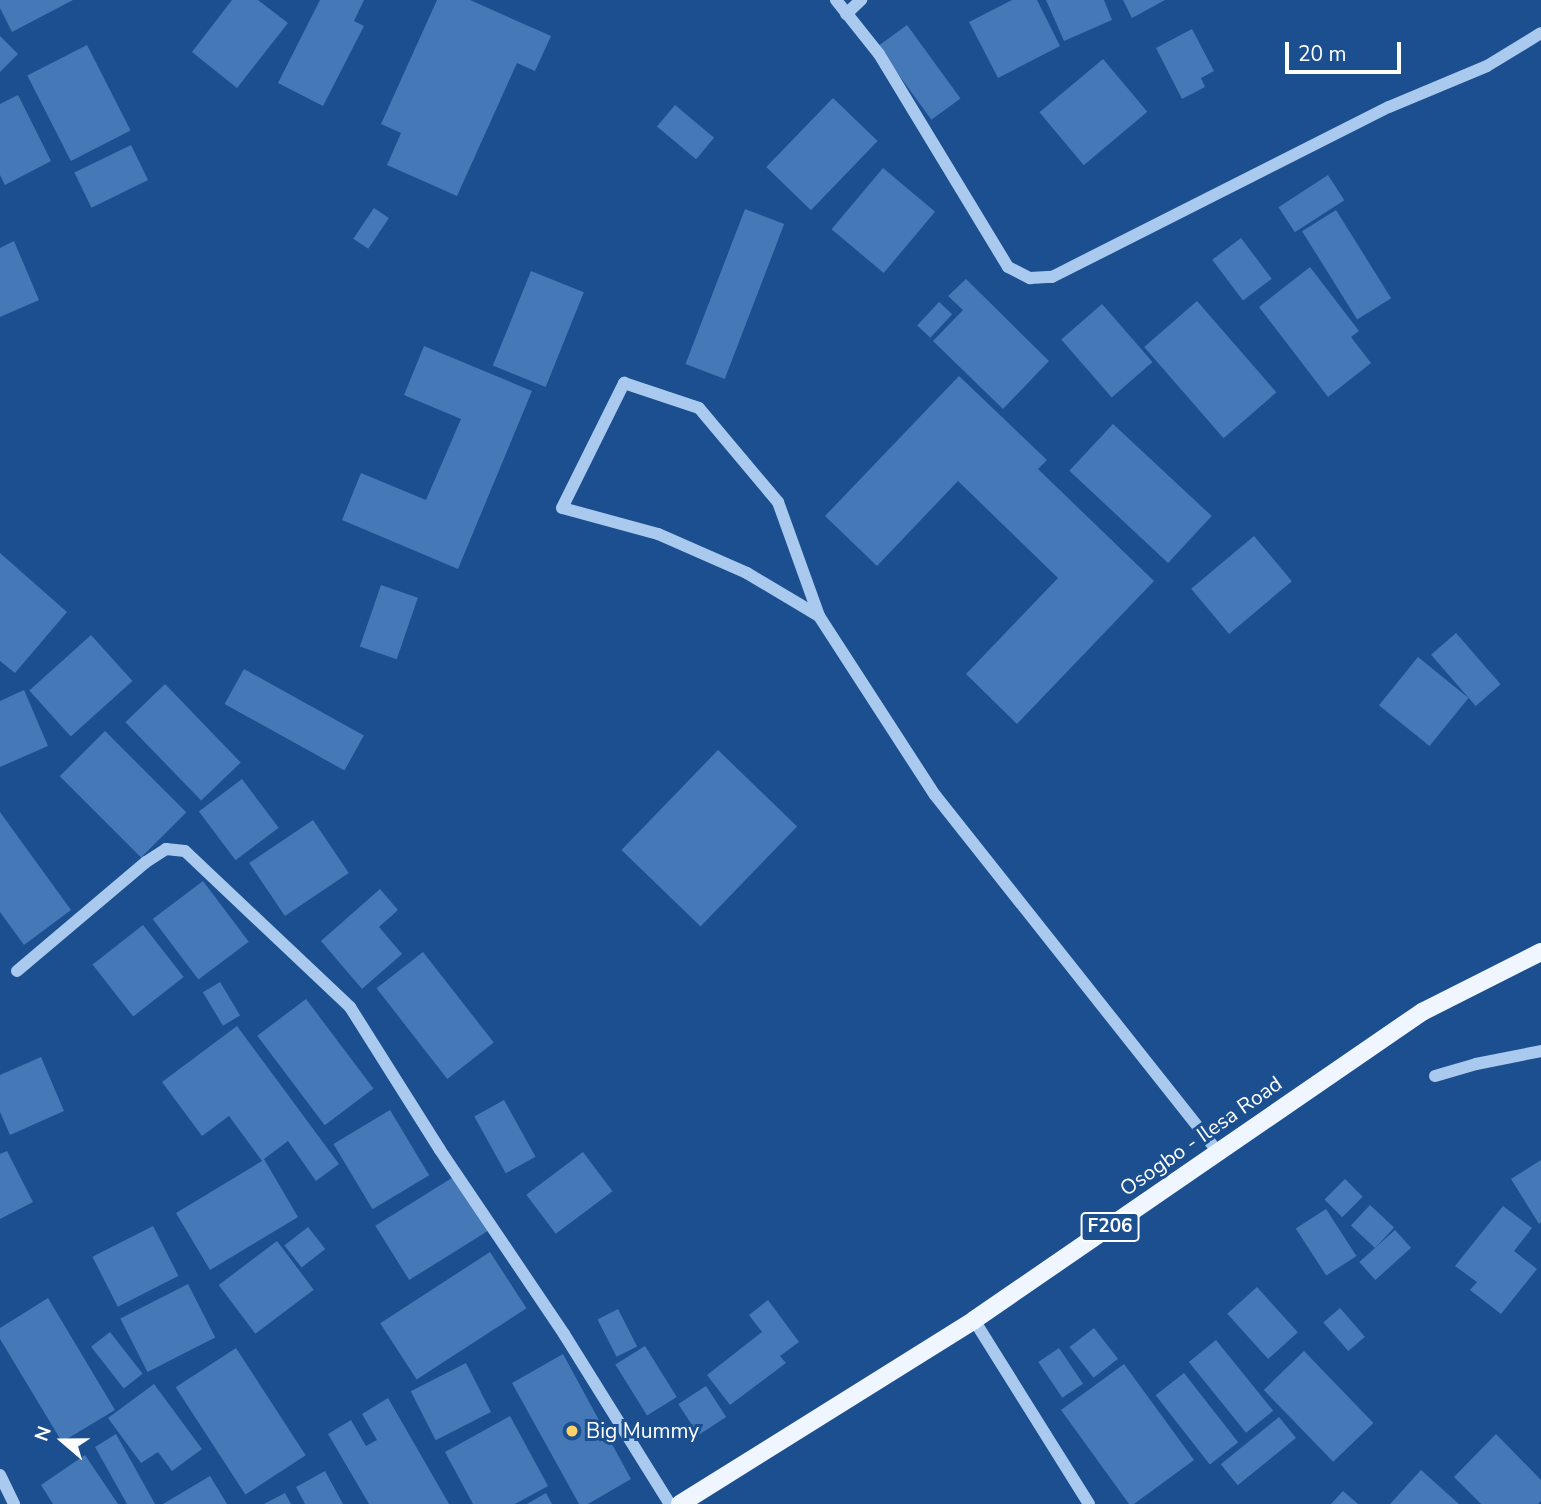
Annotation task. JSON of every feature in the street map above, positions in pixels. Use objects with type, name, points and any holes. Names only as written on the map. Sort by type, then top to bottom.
[{"type":"main road","name":"Osogbo - Ilesa Road","points":[[680,1504],[974,1320],[1422,1012],[1541,952]]},
{"type":"street","points":[[836,0],[879,54],[1008,267],[1030,278],[1052,276],[1389,107],[1487,66],[1541,33]]},
{"type":"street","points":[[846,14],[861,0]]},
{"type":"street","points":[[819,616],[747,573],[658,534],[562,508],[624,383],[698,408],[778,502],[819,616],[935,796],[1218,1153]]},
{"type":"street","points":[[17,971],[146,862],[166,849],[185,851],[350,1007],[440,1150],[564,1334],[670,1504]]},
{"type":"street","points":[[1436,1076],[1476,1064],[1541,1051]]},
{"type":"street","points":[[974,1320],[1089,1504]]},
{"type":"street","points":[[0,1475],[13,1504]]},
{"type":"building","points":[[0,0],[73,0],[12,32],[0,8]]},
{"type":"building","points":[[232,0],[258,0],[288,23],[237,88],[192,52]]},
{"type":"building","points":[[320,0],[364,0],[354,21],[364,26],[323,106],[278,83]]},
{"type":"building","points":[[437,0],[470,0],[551,36],[535,71],[517,63],[457,196],[387,165],[401,133],[381,124]]},
{"type":"building","points":[[1012,0],[1037,0],[1060,46],[998,78],[969,22]]},
{"type":"building","points":[[1046,0],[1104,0],[1112,20],[1064,41]]},
{"type":"building","points":[[1123,0],[1165,0],[1132,18]]},
{"type":"building","points":[[907,25],[960,99],[931,120],[878,46]]},
{"type":"building","points":[[1192,29],[1214,71],[1201,78],[1205,87],[1182,99],[1156,48]]},
{"type":"building","points":[[0,36],[18,54],[0,72]]},
{"type":"building","points":[[87,45],[131,131],[71,161],[27,75]]},
{"type":"building","points":[[1103,59],[1147,112],[1084,165],[1039,112]]},
{"type":"building","points":[[18,95],[51,161],[5,185],[0,175],[0,104]]},
{"type":"building","points":[[833,98],[878,141],[811,210],[766,167]]},
{"type":"building","points":[[675,105],[714,138],[696,159],[657,126]]},
{"type":"building","points":[[131,145],[148,180],[91,208],[74,173]]},
{"type":"building","points":[[883,168],[935,212],[884,273],[832,229]]},
{"type":"building","points":[[1328,175],[1344,200],[1295,232],[1279,207]]},
{"type":"building","points":[[374,208],[389,218],[368,249],[353,239]]},
{"type":"building","points":[[745,209],[784,224],[725,379],[686,364]]},
{"type":"building","points":[[1336,210],[1391,298],[1357,319],[1302,231]]},
{"type":"building","points":[[1241,238],[1272,279],[1243,300],[1212,260]]},
{"type":"building","points":[[14,241],[39,300],[0,317],[0,248]]},
{"type":"building","points":[[1310,267],[1359,331],[1351,337],[1371,363],[1328,397],[1259,307]]},
{"type":"building","points":[[531,271],[584,292],[546,387],[493,366]]},
{"type":"building","points":[[966,279],[1049,361],[1003,409],[933,341],[963,310],[948,296]]},
{"type":"building","points":[[1197,301],[1276,392],[1224,438],[1144,347]]},
{"type":"building","points":[[939,302],[952,314],[930,338],[917,325]]},
{"type":"building","points":[[1102,304],[1153,362],[1112,398],[1061,339]]},
{"type":"building","points":[[424,346],[532,391],[458,569],[342,520],[361,473],[426,500],[461,419],[404,395]]},
{"type":"building","points":[[959,376],[1047,460],[1038,469],[1154,581],[1017,724],[966,674],[1058,578],[958,481],[877,566],[825,516]]},
{"type":"building","points":[[1113,424],[1212,516],[1168,563],[1069,471]]},
{"type":"building","points":[[1254,536],[1292,581],[1229,634],[1191,589]]},
{"type":"building","points":[[0,553],[67,612],[15,673],[0,661]]},
{"type":"building","points":[[381,585],[418,598],[397,659],[360,646]]},
{"type":"building","points":[[1456,633],[1501,684],[1476,706],[1431,655]]},
{"type":"building","points":[[91,635],[132,681],[71,737],[29,691]]},
{"type":"building","points":[[1418,657],[1469,698],[1429,746],[1379,705]]},
{"type":"building","points":[[244,669],[364,735],[344,770],[225,704]]},
{"type":"building","points":[[165,684],[241,762],[201,801],[125,722]]},
{"type":"building","points":[[24,690],[48,746],[0,767],[0,701]]},
{"type":"building","points":[[105,731],[186,812],[141,858],[60,776]]},
{"type":"building","points":[[718,750],[797,826],[701,926],[621,850]]},
{"type":"building","points":[[242,779],[279,828],[236,860],[199,811]]},
{"type":"building","points":[[0,812],[71,910],[24,945],[0,912]]},
{"type":"building","points":[[313,820],[349,873],[285,916],[249,863]]},
{"type":"building","points":[[203,881],[249,942],[198,980],[153,919]]},
{"type":"building","points":[[380,889],[398,910],[379,927],[402,954],[362,989],[321,941]]},
{"type":"building","points":[[143,925],[184,977],[133,1016],[93,964]]},
{"type":"building","points":[[423,952],[494,1043],[447,1079],[377,988]]},
{"type":"building","points":[[220,982],[240,1015],[223,1026],[203,992]]},
{"type":"building","points":[[306,999],[373,1088],[325,1125],[257,1036]]},
{"type":"building","points":[[237,1026],[339,1164],[316,1181],[288,1141],[264,1159],[298,1217],[210,1270],[176,1213],[262,1161],[229,1116],[202,1136],[162,1082]]},
{"type":"building","points":[[41,1057],[64,1111],[10,1135],[0,1112],[0,1075]]},
{"type":"building","points":[[504,1100],[536,1157],[506,1173],[474,1116]]},
{"type":"building","points":[[390,1110],[429,1175],[373,1209],[333,1144]]},
{"type":"building","points":[[7,1151],[33,1202],[0,1219],[0,1154]]},
{"type":"building","points":[[583,1152],[612,1191],[556,1234],[526,1195]]},
{"type":"building","points":[[1541,1160],[1541,1222],[1539,1224],[1511,1179]]},
{"type":"building","points":[[455,1176],[489,1230],[409,1280],[375,1226]]},
{"type":"building","points":[[1345,1179],[1363,1197],[1342,1217],[1324,1200]]},
{"type":"building","points":[[1370,1205],[1394,1228],[1375,1248],[1351,1225]]},
{"type":"building","points":[[1503,1206],[1532,1228],[1514,1251],[1537,1269],[1501,1314],[1470,1290],[1477,1282],[1455,1266]]},
{"type":"building","points":[[1326,1209],[1356,1256],[1326,1276],[1296,1229]]},
{"type":"building","points":[[153,1226],[178,1276],[118,1307],[92,1257]]},
{"type":"building","points":[[308,1227],[325,1249],[302,1268],[284,1245]]},
{"type":"building","points":[[1395,1230],[1411,1248],[1375,1280],[1359,1262]]},
{"type":"building","points":[[277,1241],[314,1290],[255,1334],[219,1285]]},
{"type":"building","points":[[490,1252],[526,1308],[417,1380],[380,1323]]},
{"type":"building","points":[[188,1284],[215,1337],[148,1372],[120,1319]]},
{"type":"building","points":[[1257,1287],[1298,1332],[1268,1359],[1227,1314]]},
{"type":"building","points":[[48,1298],[115,1410],[62,1442],[0,1339],[0,1328]]},
{"type":"building","points":[[768,1300],[799,1342],[780,1356],[786,1363],[730,1405],[707,1375],[762,1332],[749,1315]]},
{"type":"building","points":[[1340,1308],[1365,1337],[1348,1351],[1323,1322]]},
{"type":"building","points":[[618,1309],[637,1346],[617,1357],[598,1319]]},
{"type":"building","points":[[1094,1328],[1118,1359],[1094,1378],[1070,1347]]},
{"type":"building","points":[[110,1332],[143,1374],[124,1389],[91,1347]]},
{"type":"building","points":[[1216,1340],[1273,1411],[1246,1433],[1189,1362]]},
{"type":"building","points":[[645,1346],[677,1397],[647,1415],[615,1365]]},
{"type":"building","points":[[236,1348],[306,1455],[245,1495],[176,1387]]},
{"type":"building","points":[[1059,1348],[1083,1384],[1062,1398],[1038,1362]]},
{"type":"building","points":[[1304,1351],[1373,1423],[1333,1462],[1264,1390]]},
{"type":"building","name":"Big Mummy","points":[[563,1354],[631,1479],[588,1504],[579,1504],[512,1383]]},
{"type":"building","points":[[466,1363],[491,1412],[436,1440],[411,1391]]},
{"type":"building","points":[[1124,1364],[1194,1460],[1134,1504],[1129,1504],[1061,1410]]},
{"type":"building","points":[[1184,1373],[1238,1442],[1210,1465],[1156,1395]]},
{"type":"building","points":[[154,1384],[202,1449],[172,1471],[158,1452],[141,1463],[108,1418]]},
{"type":"building","points":[[706,1386],[726,1417],[698,1435],[678,1404]]},
{"type":"building","points":[[388,1398],[449,1504],[369,1504],[328,1434],[351,1420],[366,1446],[377,1440],[362,1414]]},
{"type":"building","points":[[510,1416],[548,1486],[515,1504],[473,1504],[445,1452]]},
{"type":"building","points":[[1279,1417],[1296,1438],[1238,1485],[1221,1464]]},
{"type":"building","points":[[116,1434],[155,1504],[127,1504],[95,1447]]},
{"type":"building","points":[[1496,1434],[1541,1480],[1541,1501],[1538,1504],[1481,1504],[1454,1477]]},
{"type":"building","points":[[85,1455],[118,1504],[53,1504],[41,1485]]},
{"type":"building","points":[[1421,1470],[1459,1504],[1390,1504]]},
{"type":"building","points":[[325,1471],[343,1504],[305,1504],[296,1487]]},
{"type":"building","points":[[210,1476],[227,1504],[163,1504]]},
{"type":"building","points":[[1343,1491],[1358,1504],[1331,1504]]},
{"type":"building","points":[[285,1493],[291,1504],[264,1504]]},
{"type":"building","points":[[546,1493],[552,1504],[527,1504]]},
{"type":"place","name":"Big Mummy","points":[[572,1431]]}]
